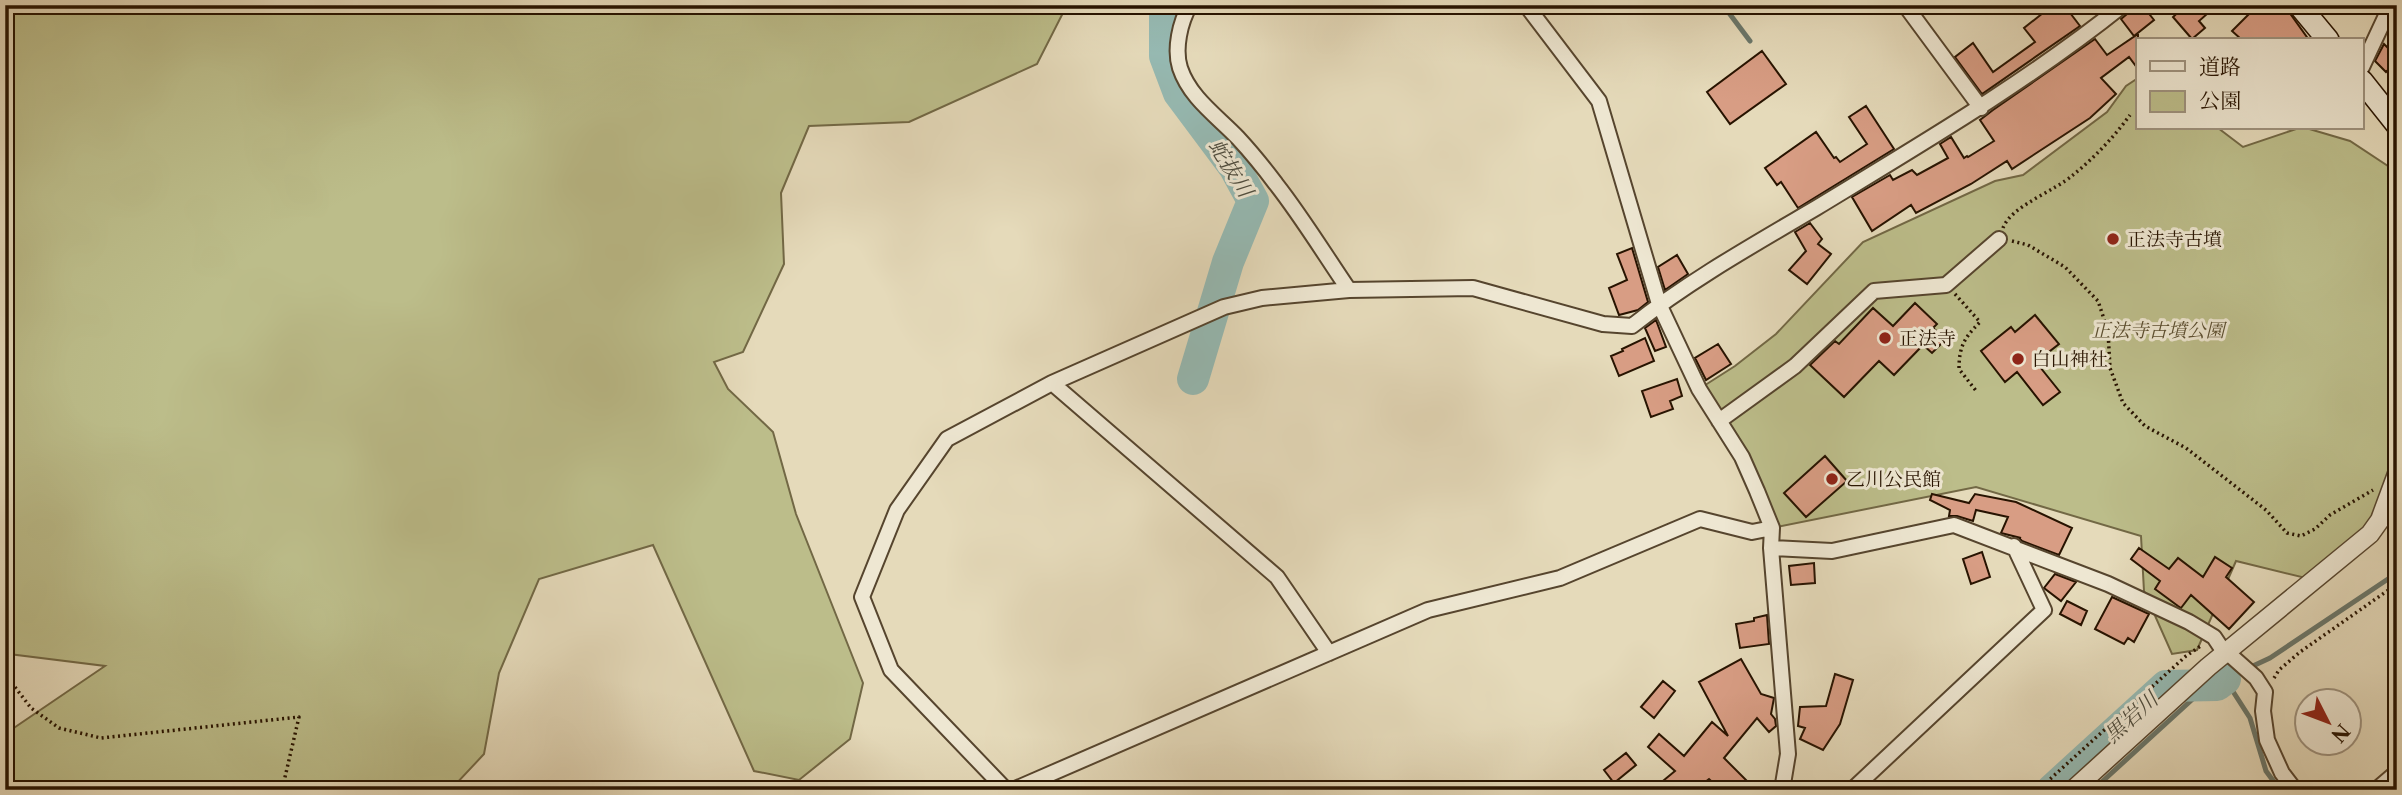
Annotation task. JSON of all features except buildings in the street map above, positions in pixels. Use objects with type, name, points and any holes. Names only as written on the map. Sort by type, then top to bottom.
[{"type":"main road","points":[[2299,5],[2326,38]]},
{"type":"main road","points":[[2364,84],[2397,125]]},
{"type":"street","points":[[1190,5],[1178,43],[1180,66],[1189,86],[1277,185],[1349,290]]},
{"type":"street","points":[[1526,5],[1599,102],[1659,304],[1699,390],[1742,457],[1772,528],[1771,548],[1788,754],[1782,790]]},
{"type":"street","points":[[1905,5],[1981,108]]},
{"type":"street","points":[[1006,790],[891,670],[862,597],[897,510],[947,439],[1052,383],[1224,307],[1262,298],[1349,290],[1473,288],[1603,324],[1632,326],[1659,304],[1782,227],[1981,108],[2123,5]]},
{"type":"street","points":[[2364,63],[2391,5]]},
{"type":"street","points":[[1718,421],[1795,366],[1874,291],[1946,285],[1999,239]]},
{"type":"street","points":[[1052,383],[1277,577],[1329,653]]},
{"type":"street","points":[[2073,790],[2208,667],[2233,657],[2370,534],[2380,520],[2396,475]]},
{"type":"street","points":[[1013,790],[1427,610],[1560,578],[1700,519],[1752,532],[1772,528]]},
{"type":"street","points":[[1771,548],[1832,551],[1954,526],[2108,584],[2214,636],[2220,646],[2256,678],[2265,692],[2263,711],[2267,740],[2282,773],[2295,790]]},
{"type":"street","points":[[1853,790],[2044,610],[2014,547]]},
{"type":"street","points":[[2376,790],[2397,772]]},
{"type":"path","points":[[2130,115],[2119,130],[2072,176],[2006,220],[1999,239],[2028,245],[2065,267],[2098,301],[2108,331],[2110,368],[2123,403],[2146,426],[2186,448],[2266,510],[2287,533],[2301,536],[2315,529],[2330,515],[2396,475]]},
{"type":"path","points":[[1946,285],[1980,322],[1968,334],[1959,351],[1959,369],[1978,392]]},
{"type":"path","points":[[2265,692],[2279,670],[2301,652],[2397,584]]},
{"type":"path","points":[[2038,790],[2186,656],[2214,636]]},
{"type":"path","points":[[5,674],[31,708],[59,728],[101,738],[299,717],[282,790]]},
{"type":"green space","points":[[5,5],[1067,5],[1037,64],[909,122],[809,126],[781,193],[784,264],[743,352],[714,362],[728,389],[773,432],[796,514],[863,683],[850,739],[799,780],[754,771],[653,545],[539,579],[499,673],[484,754],[456,784],[437,790],[5,790],[5,734],[105,666],[9,654],[5,648]]},
{"type":"green space","name":"正法寺古墳公園","points":[[2136,79],[2136,130],[2221,130],[2243,147],[2293,130],[2313,130],[2350,141],[2397,172],[2397,474],[2380,520],[2314,580],[2236,561],[2197,650],[2172,654],[2144,591],[2141,536],[1976,487],[1772,528],[1699,389],[1735,366],[1776,334],[1863,242],[1995,181],[2023,175],[2107,112],[2126,86]]},
{"type":"waterway","name":"蛇抜川","points":[[1173,5],[1165,16],[1165,56],[1179,93],[1235,168],[1253,201],[1228,262],[1193,379]]},
{"type":"waterway","points":[[1723,5],[1750,41]]},
{"type":"waterway","points":[[2280,790],[2266,771],[2250,718],[2225,679],[2270,658],[2397,573]]},
{"type":"waterway","name":"黒岩川","points":[[2052,790],[2166,686],[2217,685],[2225,679]]},
{"type":"waterway","points":[[2093,790],[2208,685]]},
{"type":"place","name":"正法寺古墳","points":[[2113,239]]},
{"type":"place","name":"正法寺","points":[[1885,338]]},
{"type":"place","name":"白山神社","points":[[2018,359]]},
{"type":"place","name":"乙川公民館","points":[[1832,479]]}]
